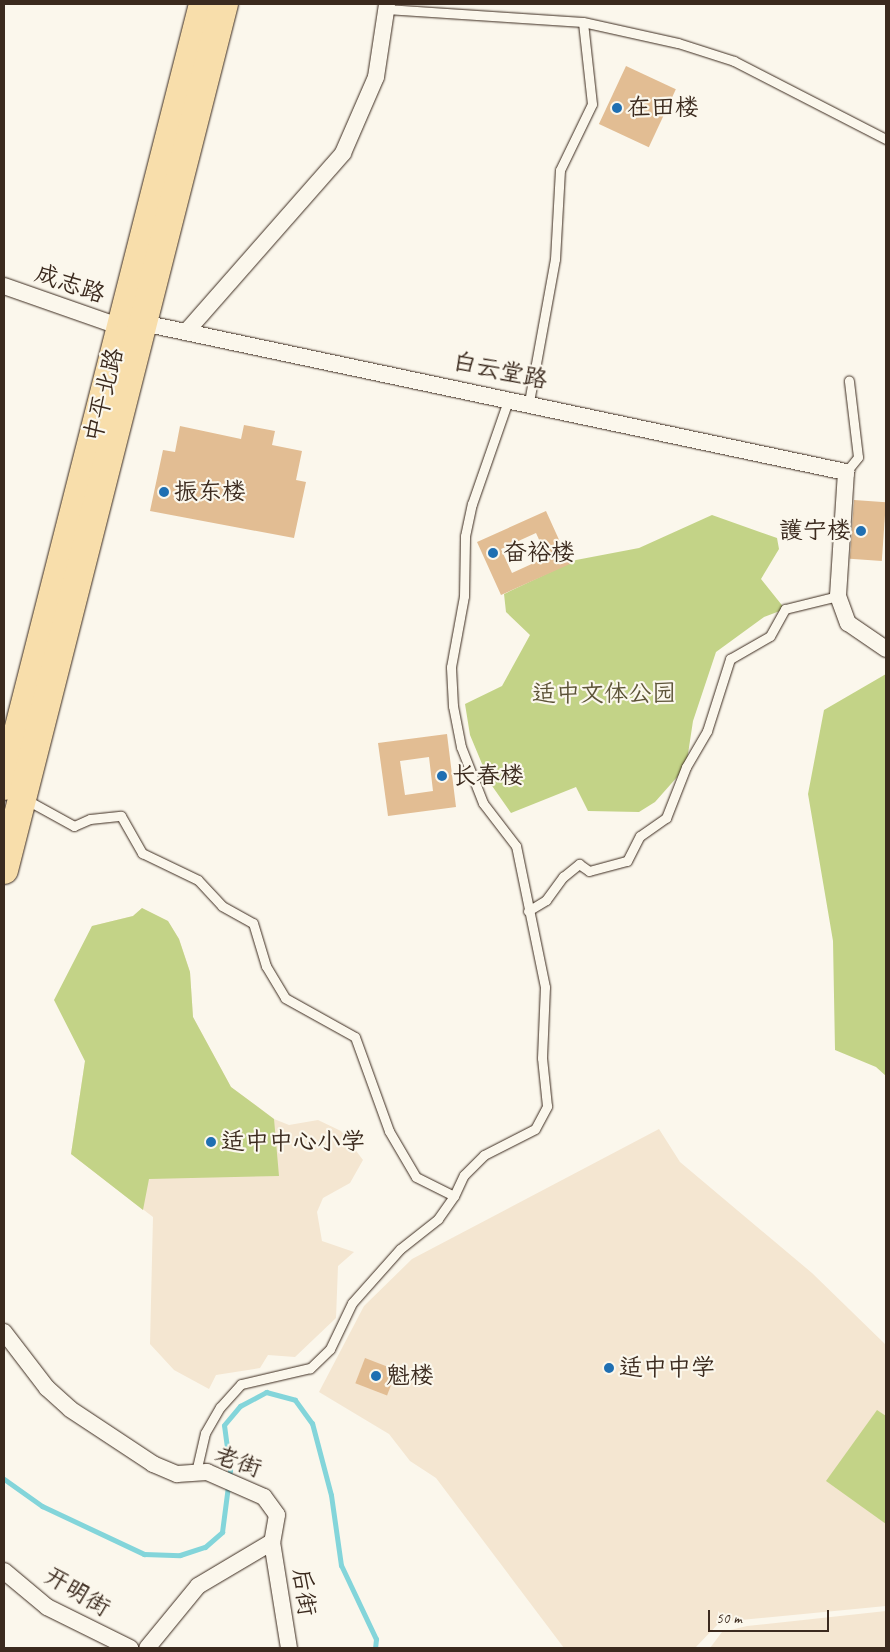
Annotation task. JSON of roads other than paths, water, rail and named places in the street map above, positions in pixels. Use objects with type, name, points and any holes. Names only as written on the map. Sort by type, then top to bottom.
[{"type":"highway","name":"中平北路","points":[[13,792],[9,746],[132,325],[203,4]]},
{"type":"highway","points":[[4,870],[13,792],[132,325],[224,4]]},
{"type":"street","points":[[186,332],[343,153],[376,77],[386,7]]},
{"type":"street","name":"成志路","points":[[4,286],[132,325]]},
{"type":"street","name":"白云堂路","points":[[132,325],[186,332],[529,402],[846,472]]},
{"type":"street","points":[[846,472],[838,596],[848,623],[886,649]]},
{"type":"street","name":"老街","points":[[4,1332],[47,1388],[70,1409],[153,1464],[177,1474],[207,1472],[264,1497],[277,1515],[272,1542]]},
{"type":"street","points":[[146,1648],[198,1586],[272,1542]]},
{"type":"street","name":"后街","points":[[272,1542],[290,1648]]},
{"type":"street","name":"开明街","points":[[4,1571],[47,1607],[130,1648]]},
{"type":"lane","points":[[386,7],[583,22],[734,61],[886,139]]},
{"type":"lane","points":[[529,402],[555,260],[560,170],[592,104],[583,22]]},
{"type":"lane","points":[[846,472],[858,457],[849,381]]},
{"type":"lane","points":[[196,1472],[205,1433],[225,1401],[241,1384],[310,1368],[330,1349],[352,1303],[400,1249],[438,1219],[454,1196],[464,1174],[484,1155],[535,1129],[547,1106],[542,1058],[544,987],[516,846],[483,804],[461,747],[452,676],[472,504],[509,398]]},
{"type":"lane","points":[[528,911],[546,900],[563,877],[579,864],[589,871],[627,861],[640,836],[666,818],[686,767],[707,731],[730,659],[770,636],[785,609],[838,596]]},
{"type":"lane","points":[[13,792],[74,826],[90,819],[121,816],[142,852],[198,880],[222,906],[253,922],[266,966],[285,998],[355,1037],[386,1124],[416,1177],[454,1196]]},
{"type":"waterway","points":[[4,1479],[42,1506],[144,1554],[180,1555],[205,1547],[222,1532],[230,1470],[224,1425],[240,1406],[266,1392],[295,1400],[312,1423],[331,1495],[341,1565],[376,1639],[375,1648]]},
{"type":"place","name":"在田楼","points":[[617,108]]},
{"type":"place","name":"振东楼","points":[[164,492]]},
{"type":"place","name":"護宁楼","points":[[861,531]]},
{"type":"place","name":"奋裕楼","points":[[493,553]]},
{"type":"place","name":"长春楼","points":[[442,776]]},
{"type":"place","name":"适中中心小学","points":[[211,1142]]},
{"type":"place","name":"适中中学","points":[[609,1368]]},
{"type":"place","name":"魁楼","points":[[376,1376]]},
{"type":"park label","name":"适中文体公园","points":[[604,694]]}]
